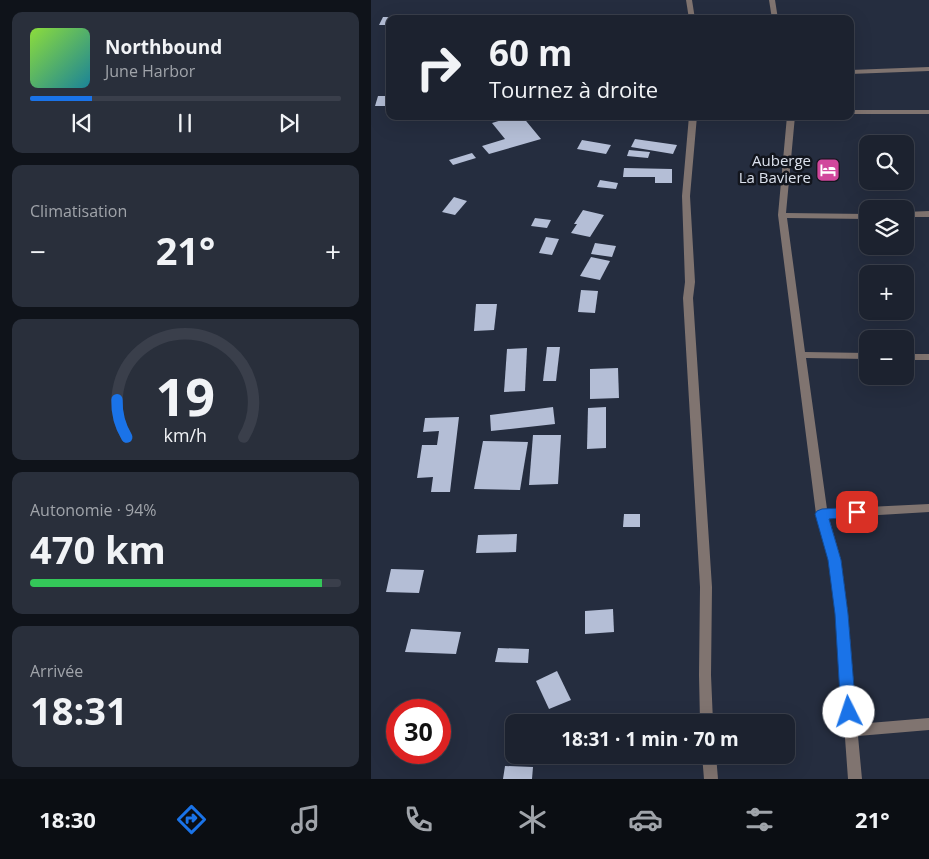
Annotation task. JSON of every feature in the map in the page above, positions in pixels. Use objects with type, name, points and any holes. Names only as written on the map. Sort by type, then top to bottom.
[{"type":"street","points":[[689,0],[691,15]]},
{"type":"street","points":[[772,0],[774,15]]},
{"type":"street","points":[[854,72],[929,69]]},
{"type":"street","points":[[854,112],[929,112]]},
{"type":"street","points":[[693,120],[686,196],[690,282],[689,307],[706,588],[707,714]]},
{"type":"street","points":[[791,120],[782,215],[822,514],[835,560],[855,779]]},
{"type":"street","points":[[914,215],[929,214]]},
{"type":"street","points":[[782,215],[859,216]]},
{"type":"street","points":[[801,355],[859,356]]},
{"type":"street","points":[[914,357],[929,358]]},
{"type":"street","points":[[822,514],[929,508]]},
{"type":"street","points":[[850,731],[929,724]]},
{"type":"street","points":[[710,764],[711,779]]},
{"type":"building","points":[[397,14],[419,14],[419,15]]},
{"type":"building","points":[[383,17],[386,17],[386,25],[379,25]]},
{"type":"building","points":[[378,96],[386,96],[386,106],[375,106]]},
{"type":"building","points":[[502,120],[525,120],[541,139],[489,154],[482,146],[505,139],[492,123]]},
{"type":"building","points":[[635,139],[677,145],[673,154],[631,147]]},
{"type":"building","points":[[582,140],[611,145],[606,154],[577,149]]},
{"type":"building","points":[[629,150],[650,152],[648,158],[627,156]]},
{"type":"building","points":[[472,153],[476,158],[453,165],[449,160]]},
{"type":"building","points":[[624,168],[672,169],[672,183],[655,183],[655,177],[623,177]]},
{"type":"building","points":[[600,180],[618,183],[616,189],[597,187]]},
{"type":"building","points":[[454,197],[467,201],[455,215],[442,212]]},
{"type":"building","points":[[583,210],[604,215],[590,237],[571,233],[577,224],[574,224]]},
{"type":"building","points":[[535,218],[551,220],[547,228],[531,226]]},
{"type":"building","points":[[546,237],[559,239],[552,255],[539,253]]},
{"type":"building","points":[[595,243],[616,246],[612,257],[591,254]]},
{"type":"building","points":[[591,257],[610,261],[600,280],[580,276]]},
{"type":"building","points":[[581,290],[598,291],[595,313],[578,312]]},
{"type":"building","points":[[476,304],[497,304],[494,330],[474,331]]},
{"type":"building","points":[[547,347],[560,347],[556,381],[543,381]]},
{"type":"building","points":[[527,348],[525,391],[504,392],[507,349]]},
{"type":"building","points":[[618,368],[619,398],[590,399],[590,369]]},
{"type":"building","points":[[553,407],[555,424],[491,431],[490,415]]},
{"type":"building","points":[[606,407],[606,448],[587,449],[588,408]]},
{"type":"building","points":[[459,417],[450,492],[431,492],[433,477],[417,478],[422,445],[437,445],[439,431],[423,432],[425,418]]},
{"type":"building","points":[[533,435],[561,435],[558,484],[529,485]]},
{"type":"building","points":[[483,441],[528,442],[520,490],[474,489]]},
{"type":"building","points":[[624,514],[640,514],[640,527],[623,527]]},
{"type":"building","points":[[517,534],[516,552],[476,553],[478,535]]},
{"type":"building","points":[[391,569],[424,570],[419,593],[386,592]]},
{"type":"building","points":[[613,609],[614,632],[585,634],[585,611]]},
{"type":"building","points":[[411,629],[461,632],[456,654],[405,652]]},
{"type":"building","points":[[498,648],[529,649],[528,663],[495,662]]},
{"type":"building","points":[[557,671],[571,700],[549,709],[536,681]]},
{"type":"building","points":[[505,766],[533,767],[532,779],[503,779]]},
{"type":"place","name":"Auberge La Baviere","points":[[828,170]]},
{"type":"route","points":[[849,712],[842,614],[835,560],[822,514],[857,512]]}]
